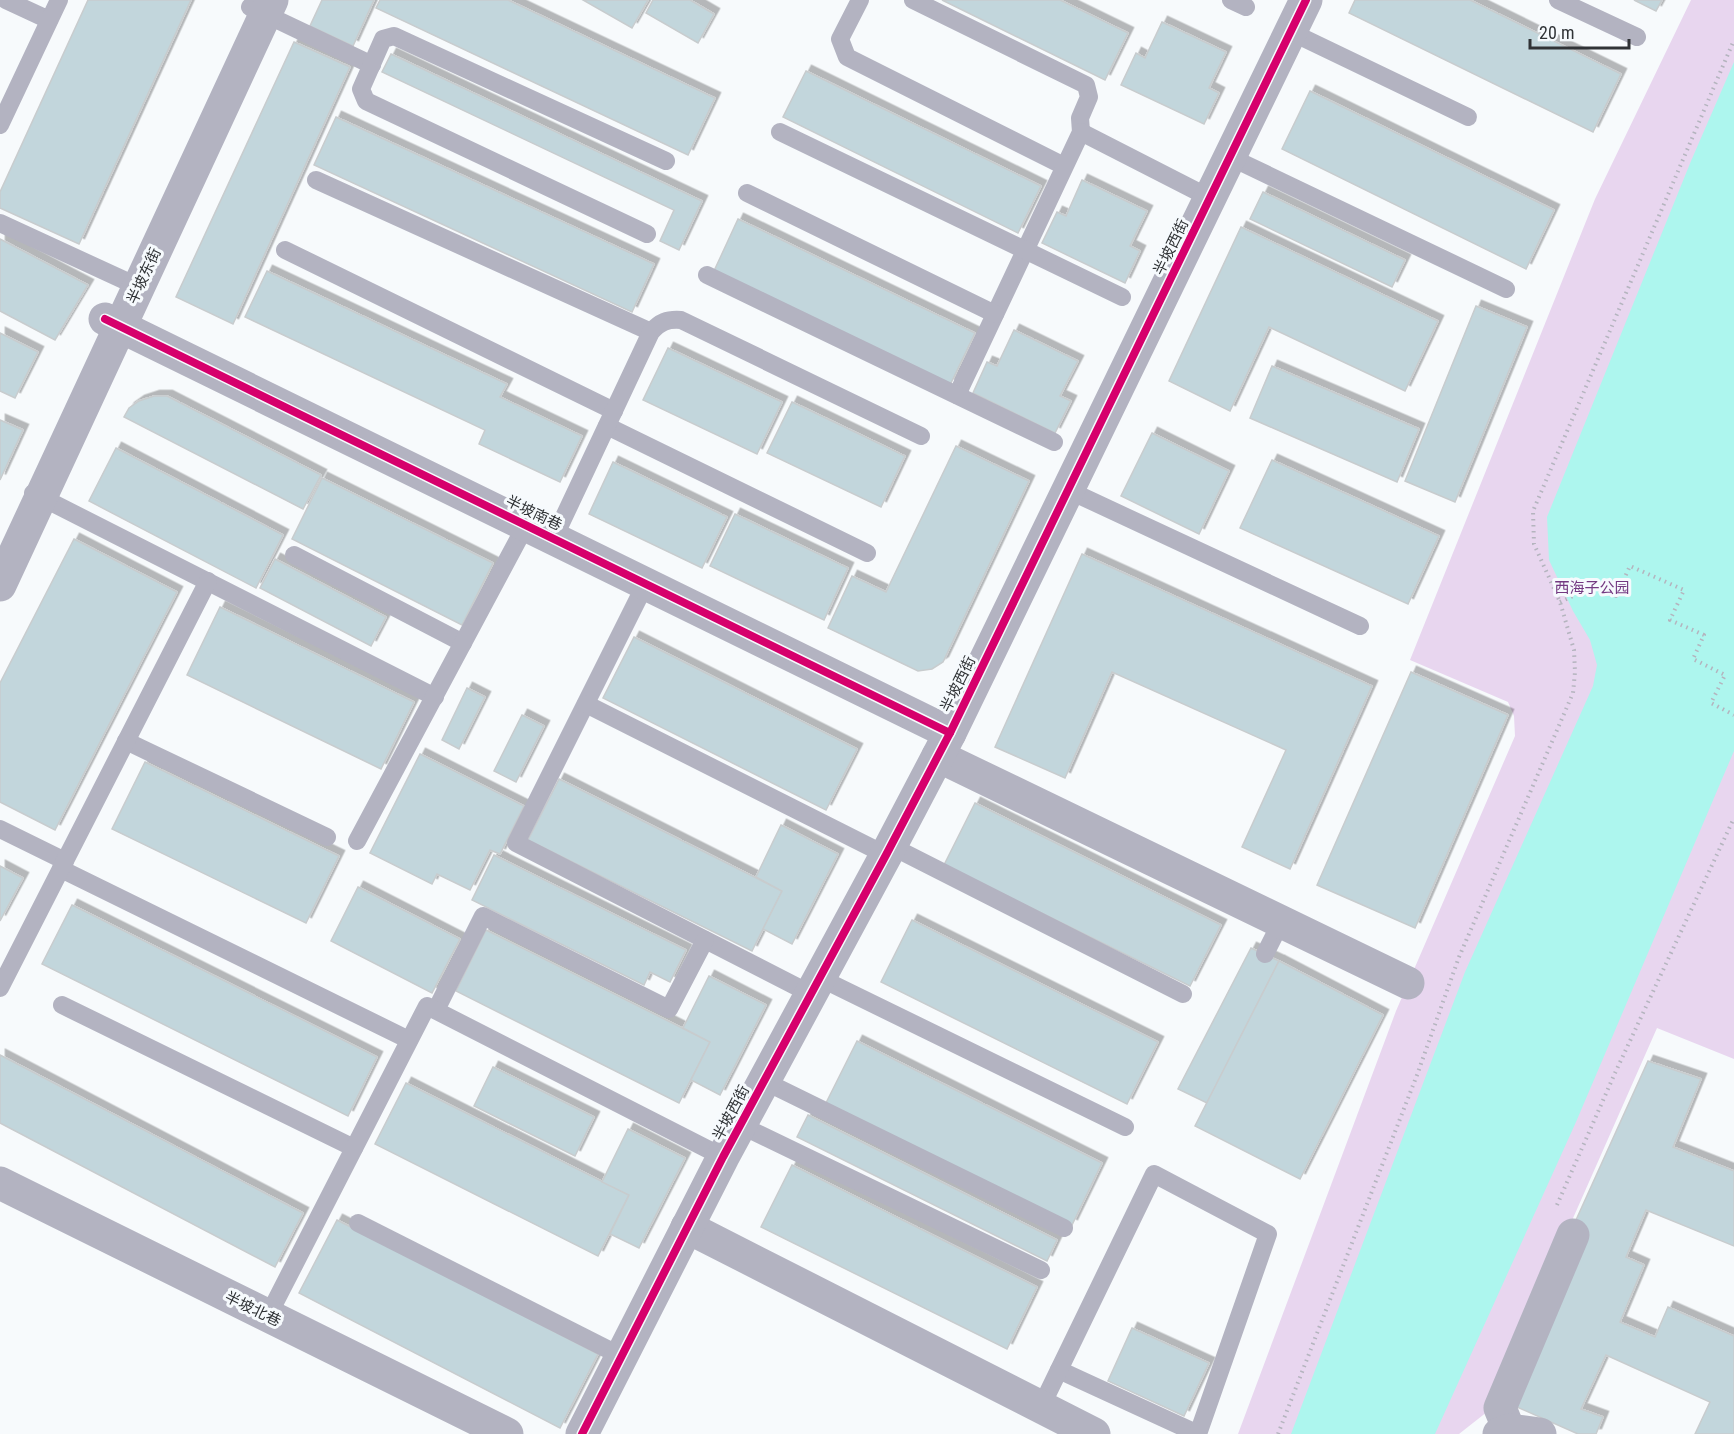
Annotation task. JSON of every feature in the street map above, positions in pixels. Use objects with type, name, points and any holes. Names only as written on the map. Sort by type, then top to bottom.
[{"type":"street","name":"半坡西街","points":[[582,1434],[723,1157],[944,744],[1306,0]]},
{"type":"street","name":"半坡东街","points":[[0,585],[34,493],[260,5]]},
{"type":"street","name":"半坡南巷","points":[[113,322],[646,583],[1281,922],[1408,983]]},
{"type":"street","points":[[0,546],[34,493]]},
{"type":"street","name":"半坡北巷","points":[[0,1183],[507,1434]]},
{"type":"street","points":[[1516,1433],[1500,1408],[1563,1224]]},
{"type":"street","points":[[687,1227],[1094,1434]]},
{"type":"lane","points":[[6,0],[49,20]]},
{"type":"lane","points":[[0,125],[59,0]]},
{"type":"lane","points":[[860,0],[840,39],[847,57],[1064,166]]},
{"type":"lane","points":[[914,0],[1086,85],[1089,97],[1080,118],[1081,132],[957,395]]},
{"type":"lane","points":[[1558,0],[1636,37]]},
{"type":"lane","points":[[260,5],[372,65]]},
{"type":"lane","points":[[1291,32],[1468,117]]},
{"type":"lane","points":[[647,234],[366,101],[361,89],[383,39],[394,36],[666,161]]},
{"type":"lane","points":[[780,132],[1122,297]]},
{"type":"lane","points":[[1081,132],[1210,198]]},
{"type":"lane","points":[[1230,157],[1506,289]]},
{"type":"lane","points":[[316,180],[651,332]]},
{"type":"lane","points":[[747,193],[995,314]]},
{"type":"lane","points":[[0,223],[131,283]]},
{"type":"lane","points":[[285,250],[867,553]]},
{"type":"lane","points":[[707,275],[1054,442]]},
{"type":"lane","points":[[357,842],[464,643],[540,531],[610,418],[651,332],[659,323],[668,319],[681,320],[921,436]]},
{"type":"lane","points":[[1068,490],[1360,626]]},
{"type":"lane","points":[[34,493],[435,697]]},
{"type":"lane","points":[[294,555],[464,643]]},
{"type":"lane","points":[[0,988],[207,581]]},
{"type":"lane","points":[[646,583],[516,843],[705,940],[815,986],[1125,1127]]},
{"type":"lane","points":[[586,704],[1183,994]]},
{"type":"lane","points":[[126,741],[327,837]]},
{"type":"lane","points":[[0,829],[63,865],[409,1040]]},
{"type":"lane","points":[[435,1010],[483,916],[669,1009],[705,940]]},
{"type":"lane","points":[[1265,954],[1281,922]]},
{"type":"lane","points":[[62,1005],[354,1148]]},
{"type":"lane","points":[[267,1316],[427,1006],[723,1157]]},
{"type":"lane","points":[[764,1081],[1064,1228]]},
{"type":"lane","points":[[740,1125],[1041,1270]]},
{"type":"lane","points":[[1041,1407],[1154,1174],[1268,1234],[1198,1434],[1059,1370]]},
{"type":"lane","points":[[358,1224],[621,1356]]},
{"type":"path","points":[[1278,1434],[1417,1075],[1459,957],[1573,693],[1574,650],[1560,602],[1534,544],[1533,511],[1734,40]]},
{"type":"path","points":[[1560,602],[1593,586],[1616,597],[1630,566],[1684,590],[1670,620],[1704,635],[1693,659],[1725,675],[1711,703],[1734,715]]},
{"type":"path","points":[[1563,1224],[1615,1073],[1734,818]]},
{"type":"green space","name":"西海子公园","points":[[1691,0],[1734,0],[1734,1059],[1657,1028],[1492,1408],[1459,1434],[1238,1434],[1396,1011],[1515,736],[1514,716],[1508,702],[1410,660],[1595,199]]},
{"type":"water","points":[[1734,62],[1734,751],[1576,1122],[1435,1434],[1291,1434],[1465,972],[1593,686],[1597,665],[1590,640],[1573,611],[1549,560],[1547,517],[1691,161]]},
{"type":"building","points":[[88,0],[191,0],[79,244],[0,208],[0,192]]},
{"type":"building","points":[[322,0],[374,0],[353,46],[310,26]]},
{"type":"building","points":[[380,0],[508,0],[715,98],[688,155],[376,8]]},
{"type":"building","points":[[583,0],[648,0],[632,28]]},
{"type":"building","points":[[653,0],[690,0],[714,14],[698,43],[646,13]]},
{"type":"building","points":[[942,0],[1060,0],[1128,33],[1105,80]]},
{"type":"building","points":[[1355,0],[1470,0],[1621,74],[1593,132],[1349,13]]},
{"type":"building","points":[[1634,0],[1662,0],[1656,11]]},
{"type":"building","points":[[1162,22],[1226,52],[1209,88],[1219,93],[1204,124],[1121,85],[1136,53],[1145,58]]},
{"type":"building","points":[[294,42],[350,67],[233,324],[176,297]]},
{"type":"building","points":[[391,54],[702,201],[679,250],[660,241],[674,210],[382,72]]},
{"type":"building","points":[[806,71],[1041,186],[1018,233],[783,117]]},
{"type":"building","points":[[1310,91],[1554,210],[1526,269],[1282,149]]},
{"type":"building","points":[[336,117],[654,264],[632,312],[314,165]]},
{"type":"building","points":[[1082,180],[1147,211],[1130,246],[1140,251],[1125,283],[1042,243],[1057,212],[1066,216]]},
{"type":"building","points":[[1263,192],[1405,260],[1392,287],[1250,219]]},
{"type":"building","points":[[738,219],[975,333],[950,385],[714,271]]},
{"type":"building","points":[[1241,227],[1438,321],[1405,391],[1269,327],[1230,411],[1169,381]]},
{"type":"building","points":[[0,239],[88,285],[55,340],[0,311]]},
{"type":"building","points":[[267,271],[507,384],[500,397],[582,436],[560,482],[479,444],[485,430],[245,317]]},
{"type":"building","points":[[1476,306],[1527,327],[1455,502],[1405,481]]},
{"type":"building","points":[[1014,330],[1078,361],[1060,396],[1071,401],[1055,433],[973,393],[987,362],[997,366]]},
{"type":"building","points":[[0,333],[38,352],[15,398],[0,391]]},
{"type":"building","points":[[668,348],[782,402],[757,454],[643,400]]},
{"type":"building","points":[[1272,366],[1419,429],[1397,482],[1250,418]]},
{"type":"building","points":[[154,396],[167,396],[321,475],[303,509],[124,417],[129,408],[139,401]]},
{"type":"building","points":[[792,402],[905,456],[881,507],[767,453]]},
{"type":"building","points":[[0,420],[23,430],[0,480]]},
{"type":"building","points":[[1152,433],[1229,471],[1199,534],[1121,496]]},
{"type":"building","points":[[956,446],[1029,481],[943,662],[932,669],[918,671],[828,628],[852,576],[886,592]]},
{"type":"building","points":[[116,448],[283,535],[256,588],[89,501]]},
{"type":"building","points":[[1272,460],[1439,536],[1408,604],[1240,528]]},
{"type":"building","points":[[613,462],[727,517],[702,568],[589,514]]},
{"type":"building","points":[[322,478],[493,563],[462,625],[292,539]]},
{"type":"building","points":[[735,514],[848,568],[824,620],[710,566]]},
{"type":"building","points":[[74,539],[177,592],[55,830],[0,802],[0,683]]},
{"type":"building","points":[[1082,554],[1372,686],[1290,869],[1242,847],[1286,750],[1112,672],[1065,778],[995,747]]},
{"type":"building","points":[[275,559],[386,617],[371,646],[260,588]]},
{"type":"building","points":[[220,607],[414,702],[381,769],[187,675]]},
{"type":"building","points":[[634,637],[857,749],[826,810],[603,698]]},
{"type":"building","points":[[1411,672],[1508,715],[1415,928],[1317,885]]},
{"type":"building","points":[[467,688],[485,697],[459,749],[442,740]]},
{"type":"building","points":[[522,715],[544,726],[516,782],[494,771]]},
{"type":"building","points":[[420,754],[524,806],[500,854],[490,850],[470,890],[437,874],[432,884],[370,853]]},
{"type":"building","points":[[145,762],[339,856],[306,923],[112,829]]},
{"type":"building","points":[[559,779],[782,891],[752,951],[528,840]]},
{"type":"building","points":[[975,803],[1221,925],[1190,986],[944,865]]},
{"type":"building","points":[[781,825],[838,854],[792,944],[763,929],[782,891],[756,877]]},
{"type":"building","points":[[494,855],[686,950],[670,982],[650,972],[644,985],[472,900]]},
{"type":"building","points":[[0,866],[23,878],[0,921]]},
{"type":"building","points":[[358,887],[460,939],[432,993],[331,941]]},
{"type":"building","points":[[72,905],[377,1057],[348,1116],[42,964]]},
{"type":"building","points":[[912,920],[1158,1042],[1127,1104],[881,982]]},
{"type":"building","points":[[486,930],[710,1042],[679,1103],[456,991]]},
{"type":"building","points":[[1251,948],[1279,961],[1207,1103],[1178,1089]]},
{"type":"building","points":[[1279,961],[1383,1015],[1300,1179],[1195,1126]]},
{"type":"building","points":[[709,976],[766,1005],[720,1095],[691,1080],[710,1042],[683,1028]]},
{"type":"building","points":[[857,1041],[1102,1163],[1072,1225],[826,1103]]},
{"type":"building","points":[[0,1055],[303,1213],[275,1267],[0,1123]]},
{"type":"building","points":[[1648,1061],[1701,1079],[1673,1147],[1734,1171],[1734,1246],[1646,1210],[1626,1257],[1644,1265],[1620,1322],[1655,1337],[1668,1307],[1734,1336],[1734,1434],[1695,1434],[1710,1402],[1606,1355],[1581,1409],[1603,1417],[1596,1434],[1578,1434],[1508,1403],[1571,1231]]},
{"type":"building","points":[[493,1067],[594,1117],[575,1156],[474,1106]]},
{"type":"building","points":[[406,1083],[629,1195],[598,1256],[375,1144]]},
{"type":"building","points":[[808,1115],[1057,1240],[1047,1261],[797,1137]]},
{"type":"building","points":[[628,1129],[685,1158],[639,1248],[610,1234],[629,1195],[602,1182]]},
{"type":"building","points":[[792,1165],[1037,1287],[1007,1349],[761,1227]]},
{"type":"building","points":[[337,1220],[598,1354],[560,1428],[299,1293]]},
{"type":"building","points":[[1132,1328],[1209,1363],[1184,1416],[1108,1381]]},
{"type":"cycle path","points":[[582,1434],[723,1157],[950,733],[1306,0]]},
{"type":"cycle path","points":[[105,319],[950,733]]}]
